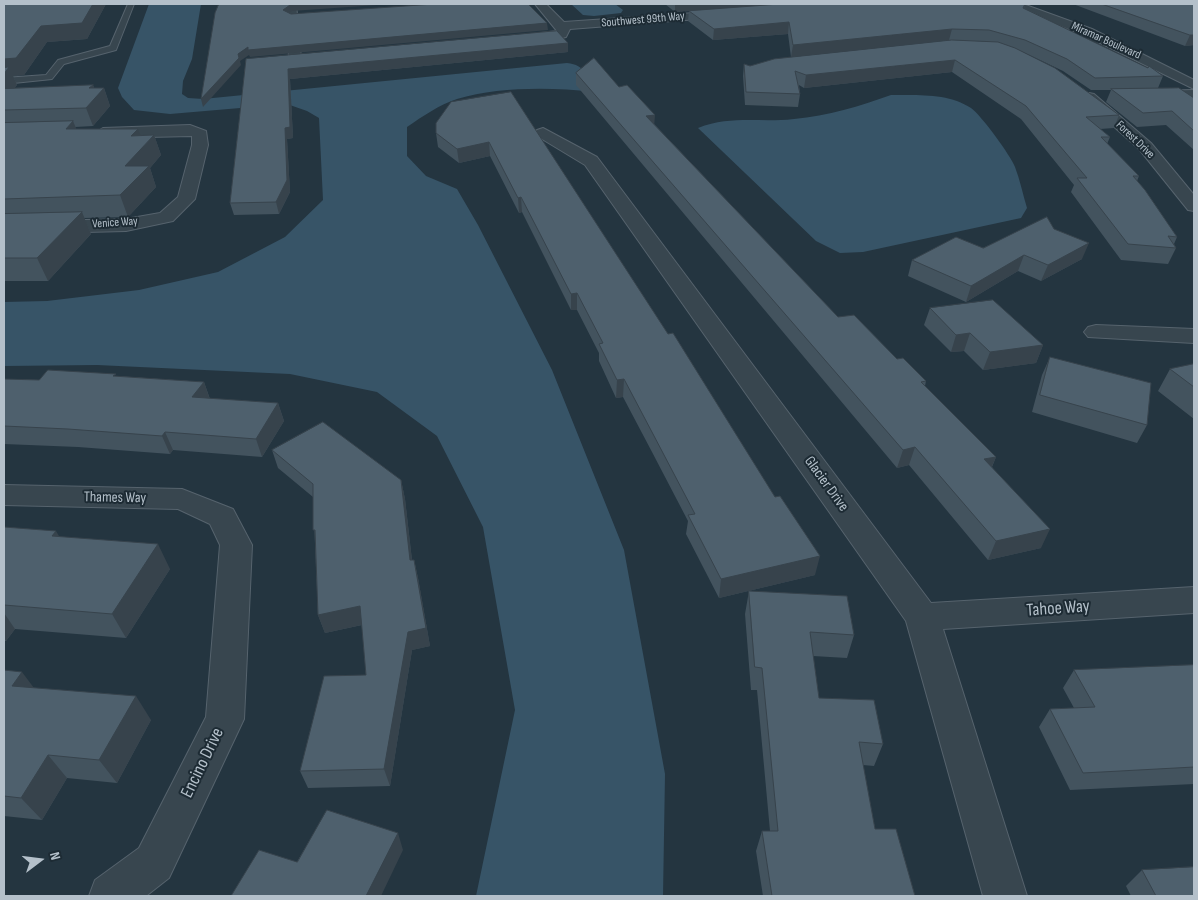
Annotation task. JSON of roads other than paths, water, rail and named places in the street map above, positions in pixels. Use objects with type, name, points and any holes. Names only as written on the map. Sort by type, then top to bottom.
[{"type":"street","points":[[540,4],[562,30]]},
{"type":"street","name":"Miramar Boulevard","points":[[1014,4],[1088,32],[1194,85]]},
{"type":"street","name":"Miramar Boulevard","points":[[1038,4],[1122,35]]},
{"type":"street","points":[[651,9],[664,19]]},
{"type":"street","points":[[295,11],[295,58]]},
{"type":"street","name":"Southwest 99th Way","points":[[510,40],[562,30],[735,13]]},
{"type":"street","name":"Forest Drive","points":[[1106,96],[1084,94],[1145,146],[1194,206]]},
{"type":"street","points":[[1135,95],[1194,94]]},
{"type":"street","name":"Venice Way","points":[[4,228],[126,224],[166,217],[186,199],[200,145],[200,134],[190,130],[92,133]]},
{"type":"street","name":"Glacier Drive","points":[[543,133],[591,161],[922,617],[1005,896]]},
{"type":"street","points":[[1096,332],[1194,336]]},
{"type":"street","name":"Thames Way","points":[[4,495],[182,499],[222,517]]},
{"type":"street","name":"Encino Drive","points":[[111,896],[154,863],[225,719],[236,545],[222,517]]},
{"type":"street","name":"Tahoe Way","points":[[922,617],[1194,600]]},
{"type":"lane","points":[[4,81],[49,77],[61,62],[113,48],[131,4]]},
{"type":"water","points":[[149,4],[201,4],[192,59],[183,81],[182,94],[188,98],[203,99],[567,63],[578,66],[585,72],[592,92],[559,89],[506,90],[473,95],[444,104],[407,127],[407,156],[426,176],[457,189],[478,225],[552,370],[624,550],[665,774],[663,896],[476,896],[515,710],[483,527],[437,436],[377,392],[290,374],[97,365],[4,366],[4,302],[47,301],[139,290],[218,272],[285,237],[323,200],[319,118],[307,111],[287,104],[170,114],[134,110],[122,97],[118,88]]},
{"type":"water","points":[[571,4],[615,4],[623,10],[621,13],[594,16],[583,15]]},
{"type":"water","points":[[891,95],[943,97],[962,103],[976,112],[1002,145],[1015,167],[1027,208],[1021,218],[863,252],[840,253],[816,241],[698,128],[734,120],[782,120],[819,116],[856,107]]}]
